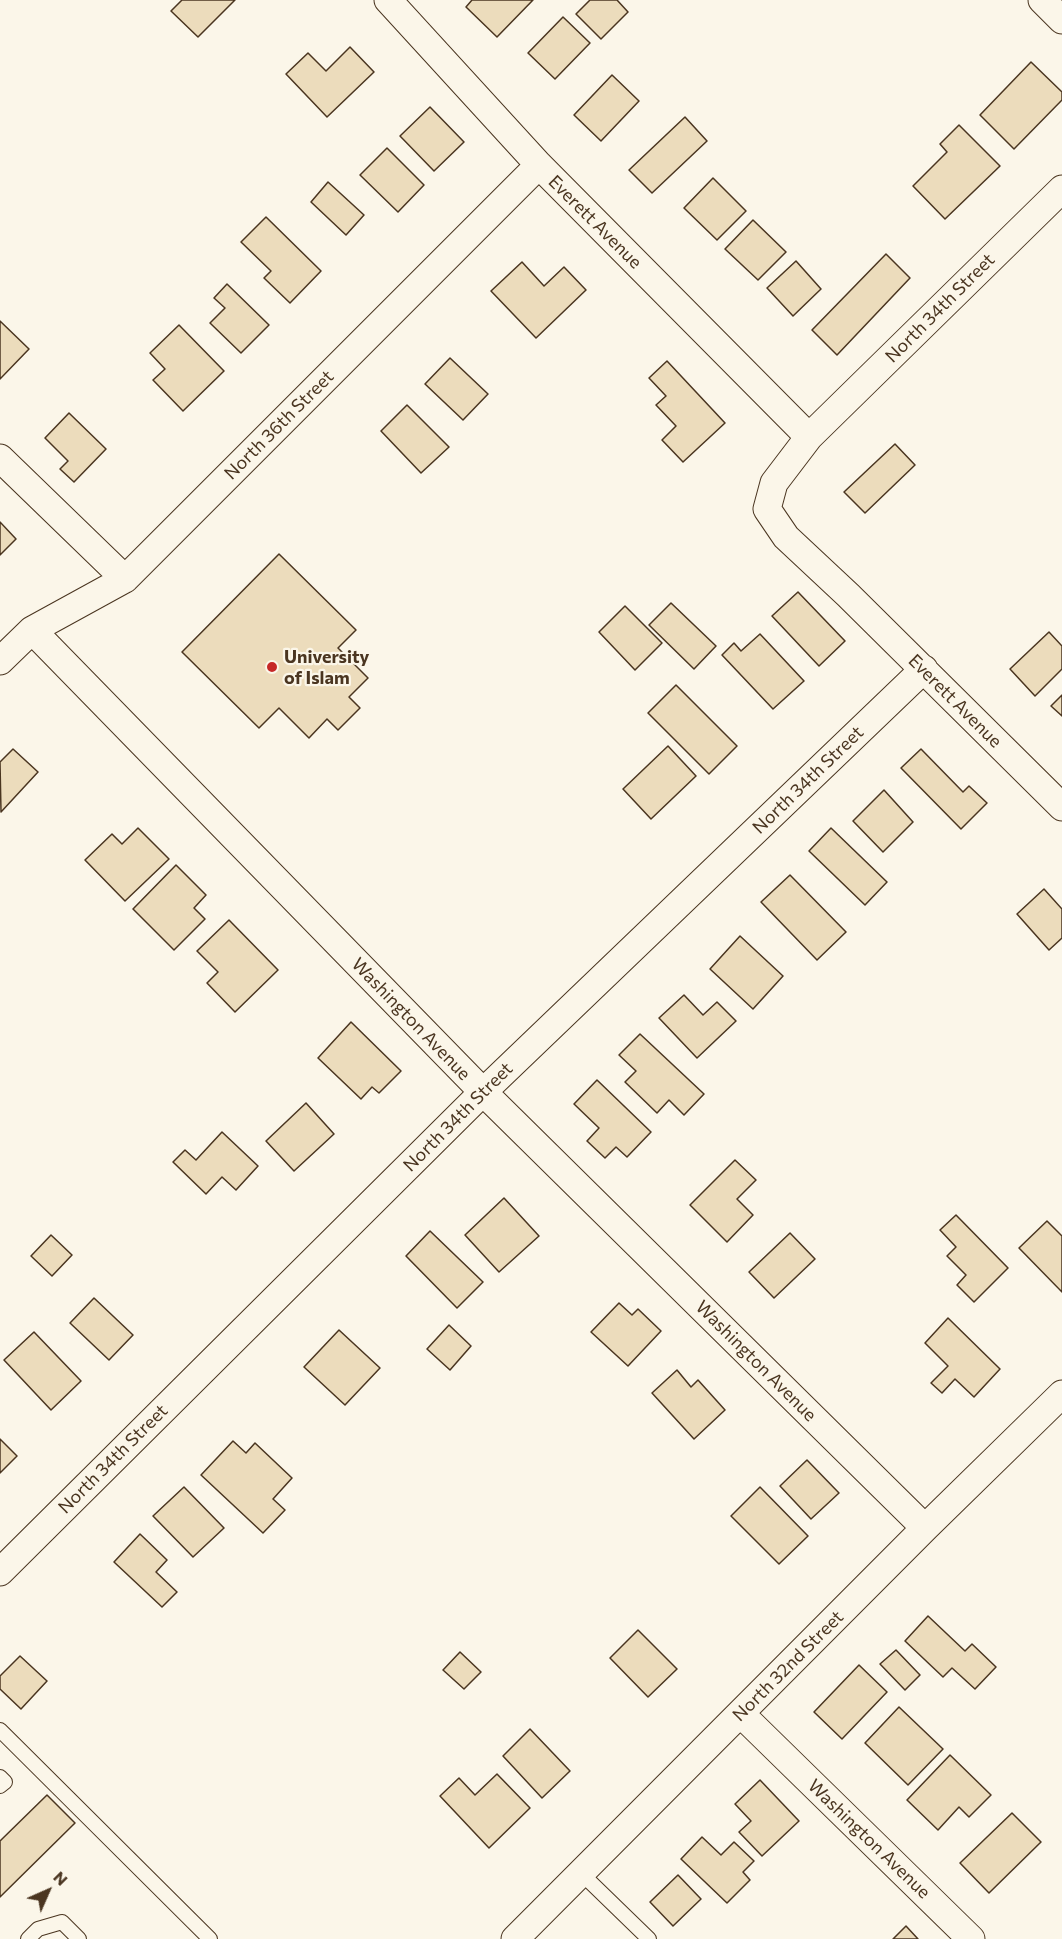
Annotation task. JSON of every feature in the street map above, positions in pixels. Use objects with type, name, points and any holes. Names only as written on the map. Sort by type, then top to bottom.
[{"type":"street","name":"Everett Avenue","points":[[388,0],[538,165],[809,437]]},
{"type":"street","points":[[1042,0],[1062,20]]},
{"type":"street","name":"North 36th Street","points":[[0,661],[32,630],[125,579],[538,165]]},
{"type":"street","name":"North 34th Street","points":[[848,595],[786,537],[767,509],[774,483],[809,437],[1062,189]]},
{"type":"street","points":[[0,458],[125,579]]},
{"type":"street","name":"Everett Avenue","points":[[848,595],[1062,807]]},
{"type":"street","name":"Washington Avenue","points":[[32,630],[483,1092],[925,1528]]},
{"type":"street","name":"North 34th Street","points":[[4,1562],[483,1092],[924,669]]},
{"type":"street","name":"North 32nd Street","points":[[515,1939],[1062,1394]]},
{"type":"street","name":"Washington Avenue","points":[[741,1714],[971,1939]]},
{"type":"lane","points":[[0,1730],[210,1939]]},
{"type":"lane","points":[[0,1777],[5,1782],[0,1786]]},
{"type":"lane","points":[[581,1873],[649,1939]]},
{"type":"lane","points":[[28,1939],[38,1929],[63,1922],[79,1939]]},
{"type":"building","points":[[182,0],[235,0],[198,37],[171,11]]},
{"type":"building","points":[[472,0],[533,0],[497,37],[466,7]]},
{"type":"building","points":[[590,0],[617,0],[628,12],[601,39],[576,14]]},
{"type":"building","points":[[563,17],[590,43],[555,79],[528,53]]},
{"type":"building","points":[[350,47],[374,72],[327,117],[286,74],[308,53],[326,71]]},
{"type":"building","points":[[1031,62],[1062,92],[1062,100],[1014,149],[980,115]]},
{"type":"building","points":[[612,75],[639,101],[601,141],[574,115]]},
{"type":"building","points":[[430,107],[464,142],[434,171],[400,136]]},
{"type":"building","points":[[685,117],[707,141],[652,193],[629,170]]},
{"type":"building","points":[[959,125],[1000,166],[945,219],[913,186],[947,152],[940,144]]},
{"type":"building","points":[[387,148],[424,185],[398,212],[360,175]]},
{"type":"building","points":[[713,178],[746,211],[717,240],[684,208]]},
{"type":"building","points":[[328,182],[364,215],[346,235],[311,202]]},
{"type":"building","points":[[266,217],[321,271],[290,303],[264,278],[271,271],[241,242]]},
{"type":"building","points":[[753,220],[786,252],[758,280],[725,249]]},
{"type":"building","points":[[886,254],[910,278],[837,355],[812,330]]},
{"type":"building","points":[[796,261],[821,289],[793,316],[767,288]]},
{"type":"building","points":[[522,262],[544,286],[564,267],[586,290],[536,338],[491,291]]},
{"type":"building","points":[[227,284],[269,325],[241,353],[210,323],[225,308],[214,298]]},
{"type":"building","points":[[0,321],[29,349],[0,379]]},
{"type":"building","points":[[179,325],[224,371],[183,411],[153,380],[165,369],[150,353]]},
{"type":"building","points":[[450,358],[488,394],[463,420],[425,384]]},
{"type":"building","points":[[667,361],[725,423],[683,462],[662,440],[676,426],[656,405],[666,396],[649,378]]},
{"type":"building","points":[[407,405],[449,447],[421,473],[381,431]]},
{"type":"building","points":[[69,413],[106,449],[74,482],[60,469],[68,461],[45,438]]},
{"type":"building","points":[[895,444],[915,465],[865,513],[844,492]]},
{"type":"building","points":[[0,522],[16,539],[0,555]]},
{"type":"building","points":[[279,554],[356,630],[338,648],[368,678],[349,697],[360,708],[338,730],[327,719],[309,738],[279,708],[259,728],[182,652]]},
{"type":"building","points":[[798,592],[845,641],[819,666],[772,616]]},
{"type":"building","points":[[671,603],[716,646],[694,669],[649,625]]},
{"type":"building","points":[[625,606],[662,643],[635,670],[599,632]]},
{"type":"building","points":[[1049,632],[1062,646],[1062,669],[1035,696],[1010,669]]},
{"type":"building","points":[[760,634],[804,681],[773,709],[722,655],[734,643],[741,651]]},
{"type":"building","points":[[676,685],[737,746],[709,774],[648,713]]},
{"type":"building","points":[[1062,695],[1062,716],[1051,706]]},
{"type":"building","points":[[668,746],[696,776],[651,819],[623,789]]},
{"type":"building","points":[[13,749],[38,772],[1,812],[0,762]]},
{"type":"building","points":[[921,749],[963,792],[969,786],[987,803],[961,829],[901,768]]},
{"type":"building","points":[[884,790],[913,822],[883,852],[853,821]]},
{"type":"building","points":[[138,828],[169,859],[125,901],[85,860],[112,834],[122,844]]},
{"type":"building","points":[[831,828],[887,882],[865,905],[809,851]]},
{"type":"building","points":[[176,865],[206,895],[194,908],[205,919],[174,950],[133,909]]},
{"type":"building","points":[[790,875],[846,932],[817,960],[761,902]]},
{"type":"building","points":[[1044,889],[1062,909],[1062,938],[1049,950],[1017,914]]},
{"type":"building","points":[[229,920],[278,970],[235,1012],[207,983],[218,972],[197,951]]},
{"type":"building","points":[[740,936],[783,976],[753,1009],[710,969]]},
{"type":"building","points":[[684,995],[703,1015],[717,1002],[736,1021],[697,1058],[659,1018]]},
{"type":"building","points":[[351,1022],[401,1071],[379,1093],[372,1087],[361,1099],[318,1058]]},
{"type":"building","points":[[640,1034],[704,1094],[684,1115],[669,1100],[657,1113],[625,1082],[636,1071],[619,1055]]},
{"type":"building","points":[[597,1080],[651,1132],[627,1157],[616,1147],[605,1158],[587,1141],[599,1128],[574,1104]]},
{"type":"building","points":[[306,1103],[334,1134],[294,1171],[266,1141]]},
{"type":"building","points":[[222,1132],[258,1166],[236,1190],[222,1177],[206,1194],[173,1162],[185,1150],[196,1160]]},
{"type":"building","points":[[735,1160],[756,1180],[737,1199],[753,1215],[727,1242],[690,1205]]},
{"type":"building","points":[[504,1198],[539,1236],[499,1272],[465,1235]]},
{"type":"building","points":[[956,1215],[1008,1268],[974,1302],[957,1285],[966,1275],[947,1256],[956,1247],[940,1230]]},
{"type":"building","points":[[1047,1221],[1062,1236],[1062,1292],[1019,1248]]},
{"type":"building","points":[[430,1231],[483,1282],[457,1308],[406,1256]]},
{"type":"building","points":[[790,1233],[815,1259],[774,1298],[749,1272]]},
{"type":"building","points":[[51,1235],[72,1255],[52,1276],[31,1256]]},
{"type":"building","points":[[94,1298],[133,1335],[109,1360],[70,1323]]},
{"type":"building","points":[[619,1303],[632,1315],[638,1309],[661,1331],[628,1366],[591,1332]]},
{"type":"building","points":[[948,1318],[1000,1369],[974,1397],[955,1379],[942,1393],[931,1383],[948,1366],[925,1343]]},
{"type":"building","points":[[449,1325],[471,1346],[450,1370],[427,1349]]},
{"type":"building","points":[[339,1330],[380,1368],[345,1405],[304,1367]]},
{"type":"building","points":[[34,1332],[81,1381],[51,1410],[4,1360]]},
{"type":"building","points":[[677,1370],[691,1387],[698,1380],[725,1410],[694,1439],[652,1393]]},
{"type":"building","points":[[0,1439],[17,1456],[0,1473]]},
{"type":"building","points":[[233,1441],[246,1453],[255,1443],[292,1478],[273,1499],[285,1510],[263,1533],[201,1475]]},
{"type":"building","points":[[807,1460],[839,1493],[811,1519],[780,1486]]},
{"type":"building","points":[[184,1487],[224,1528],[193,1557],[153,1516]]},
{"type":"building","points":[[760,1487],[808,1536],[779,1564],[731,1516]]},
{"type":"building","points":[[140,1534],[167,1560],[156,1572],[177,1592],[162,1607],[114,1562]]},
{"type":"building","points":[[928,1616],[965,1651],[972,1644],[996,1667],[975,1689],[952,1668],[943,1677],[905,1641]]},
{"type":"building","points":[[638,1630],[677,1669],[648,1697],[610,1658]]},
{"type":"building","points":[[896,1650],[920,1675],[905,1690],[880,1664]]},
{"type":"building","points":[[460,1652],[481,1672],[464,1689],[443,1670]]},
{"type":"building","points":[[20,1656],[47,1681],[21,1709],[0,1689],[0,1676]]},
{"type":"building","points":[[859,1665],[887,1692],[842,1739],[814,1712]]},
{"type":"building","points":[[899,1707],[943,1749],[908,1785],[865,1743]]},
{"type":"building","points":[[530,1729],[570,1771],[542,1798],[503,1756]]},
{"type":"building","points":[[950,1755],[991,1795],[969,1817],[959,1807],[938,1830],[907,1800]]},
{"type":"building","points":[[497,1774],[530,1808],[489,1848],[440,1796],[459,1778],[475,1795]]},
{"type":"building","points":[[760,1780],[799,1821],[762,1856],[739,1832],[751,1821],[735,1804]]},
{"type":"building","points":[[47,1795],[75,1823],[0,1897],[0,1841]]},
{"type":"building","points":[[1012,1813],[1041,1842],[989,1893],[960,1863]]},
{"type":"building","points":[[702,1837],[721,1855],[734,1842],[754,1861],[743,1872],[750,1880],[727,1903],[681,1859]]},
{"type":"building","points":[[678,1875],[701,1899],[673,1926],[650,1902]]},
{"type":"building","points":[[906,1926],[918,1939],[893,1939]]},
{"type":"place","name":"University of Islam","points":[[272,667]]}]
